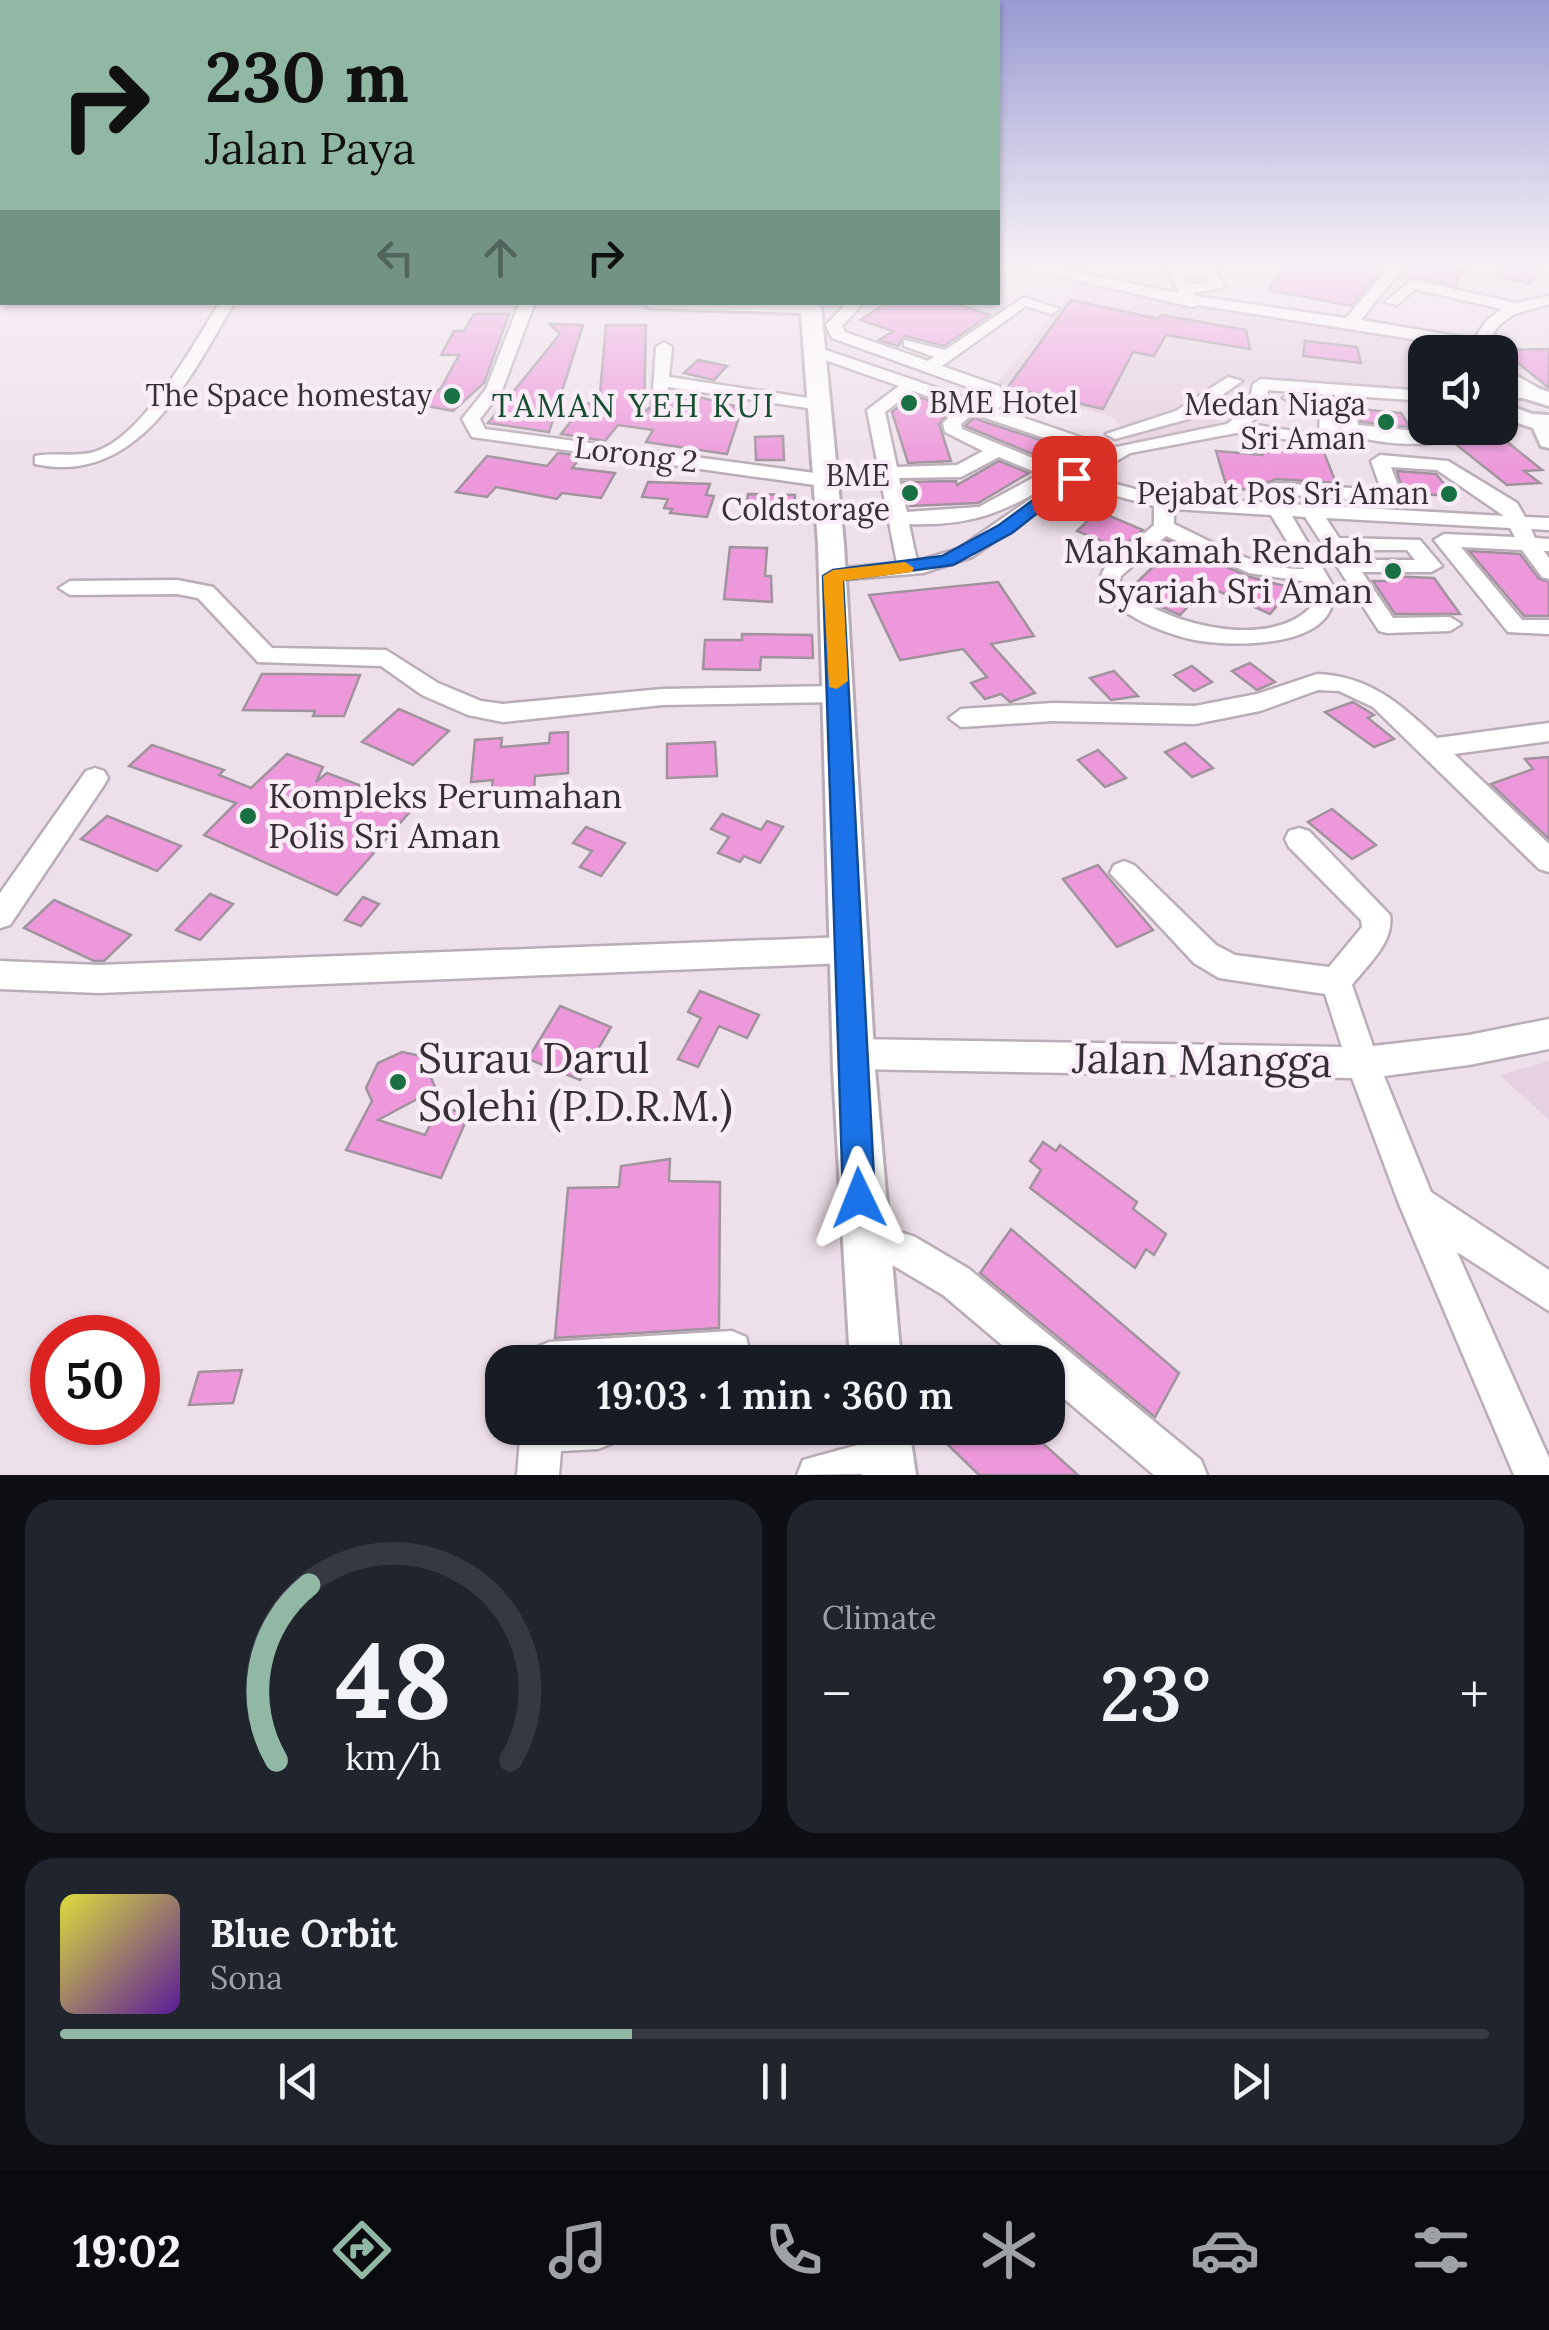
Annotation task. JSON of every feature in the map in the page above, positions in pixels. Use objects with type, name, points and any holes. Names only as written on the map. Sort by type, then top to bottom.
[{"type":"main road","points":[[811,333],[814,404],[833,576],[863,1238],[874,1345]]},
{"type":"main road","points":[[1518,402],[1544,397]]},
{"type":"main road","points":[[1518,411],[1549,422],[1545,428],[1549,441]]},
{"type":"main road","points":[[1518,423],[1549,460]]},
{"type":"street","points":[[42,460],[84,460],[118,448],[164,395],[207,333]]},
{"type":"street","name":"Lorong 2","points":[[516,333],[494,390],[471,419],[478,432],[822,480]]},
{"type":"street","points":[[837,333],[993,390],[999,399],[952,423],[961,472]]},
{"type":"street","points":[[928,369],[979,333]]},
{"type":"street","points":[[1372,342],[1408,348]]},
{"type":"street","points":[[910,343],[947,356]]},
{"type":"street","points":[[658,402],[664,347]]},
{"type":"street","points":[[811,350],[1090,447]]},
{"type":"street","points":[[659,381],[814,404]]},
{"type":"street","points":[[898,518],[960,520],[996,510],[1064,476],[1090,447],[1182,415],[1234,381]]},
{"type":"street","points":[[1518,382],[1544,397]]},
{"type":"street","points":[[1272,435],[1261,384],[1408,410]]},
{"type":"street","points":[[908,568],[876,410],[911,385]]},
{"type":"street","points":[[1344,397],[1408,396]]},
{"type":"street","points":[[1344,397],[1350,427],[1368,436],[1408,438]]},
{"type":"street","points":[[833,576],[908,568],[966,553],[1114,439],[1234,427],[1321,443],[1328,438],[1331,425],[1328,408],[1320,402],[1285,398],[1265,403],[1234,427]]},
{"type":"street","points":[[954,432],[1064,476],[1164,503],[1277,500],[1363,487],[1375,516]]},
{"type":"street","points":[[890,473],[961,472],[996,451]]},
{"type":"street","points":[[1390,491],[1380,461],[1441,466],[1510,507],[1517,522],[1538,545],[1549,572]]},
{"type":"street","points":[[1164,503],[1164,528],[1111,574],[1108,586],[1118,597],[1187,630],[1222,635],[1292,632],[1308,622],[1322,604],[1322,586],[1277,500]]},
{"type":"street","points":[[1277,500],[1312,512],[1549,524]]},
{"type":"street","points":[[1312,512],[1387,626],[1450,624]]},
{"type":"street","points":[[1437,518],[1444,540],[1516,627],[1549,628]]},
{"type":"street","points":[[1164,528],[1260,571],[1292,578],[1316,576]]},
{"type":"street","points":[[1444,540],[1538,545]]},
{"type":"street","points":[[1333,544],[1413,544],[1431,566],[1348,566]]},
{"type":"street","points":[[70,588],[178,587],[205,592],[266,656],[386,658],[430,689],[489,712],[662,697],[838,694]]},
{"type":"street","points":[[961,718],[1053,712],[1195,714],[1331,682],[1356,687],[1382,701],[1549,862]]},
{"type":"street","points":[[1433,748],[1549,732]]},
{"type":"street","points":[[0,916],[95,778]]},
{"type":"street","points":[[1299,839],[1375,915],[1377,930],[1336,982]]},
{"type":"street","points":[[1124,873],[1205,954],[1230,968],[1336,982]]},
{"type":"street","points":[[0,975],[99,979],[848,950]]},
{"type":"street","points":[[1336,982],[1362,1063],[1417,1204],[1534,1475]]},
{"type":"street","name":"Jalan Mangga","points":[[854,1054],[1362,1063],[1469,1050],[1549,1034]]},
{"type":"street","points":[[1417,1204],[1549,1292]]},
{"type":"street","points":[[863,1238],[916,1258],[956,1282],[1186,1475]]},
{"type":"street","points":[[538,1475],[541,1445]]},
{"type":"street","points":[[818,1475],[886,1454]]},
{"type":"shaded area","points":[[1038,333],[1408,335],[1408,389],[1259,377],[1241,387],[1233,415],[1199,431],[1129,442],[1115,418],[997,383]]},
{"type":"shaded area","points":[[1549,1061],[1549,1120],[1500,1075]]},
{"type":"building","points":[[453,333],[502,333],[484,383],[453,411],[421,405],[441,388],[459,355],[441,355]]},
{"type":"building","points":[[581,333],[549,432],[488,423],[560,334]]},
{"type":"building","points":[[605,333],[646,333],[644,413],[649,408],[666,409],[679,392],[742,408],[727,454],[646,442],[653,430],[618,425],[605,441],[561,434],[585,403],[599,405]]},
{"type":"building","points":[[890,333],[964,333],[944,346],[905,336],[898,346],[879,340]]},
{"type":"building","points":[[1047,333],[1247,333],[1250,349],[1166,335],[1154,356],[1133,352],[1103,409],[1008,387]]},
{"type":"building","points":[[1305,341],[1357,347],[1361,363],[1303,356]]},
{"type":"building","points":[[1549,349],[1549,388],[1518,363],[1518,350]]},
{"type":"building","points":[[698,360],[727,366],[714,380],[684,373]]},
{"type":"building","points":[[914,395],[952,409],[939,424],[951,461],[908,463],[892,412]]},
{"type":"building","points":[[1359,409],[1401,413],[1408,427],[1361,422]]},
{"type":"building","points":[[975,417],[1061,447],[1047,460],[965,426]]},
{"type":"building","points":[[783,436],[784,460],[756,460],[755,437]]},
{"type":"building","points":[[1268,445],[1323,450],[1336,483],[1276,479],[1266,483],[1265,491],[1227,488],[1216,451],[1263,455],[1262,451],[1270,452]]},
{"type":"building","points":[[1457,445],[1511,445],[1542,470],[1524,471],[1540,483],[1507,485]]},
{"type":"building","points":[[558,453],[582,456],[572,468],[615,473],[601,498],[562,493],[557,499],[496,487],[487,497],[456,492],[487,456],[547,466]]},
{"type":"building","points":[[999,461],[1029,473],[978,503],[910,506],[904,482],[956,481],[957,485]]},
{"type":"building","points":[[1397,471],[1436,474],[1454,496],[1403,493]]},
{"type":"building","points":[[648,482],[710,484],[706,495],[714,496],[707,517],[670,513],[672,509],[664,508],[668,499],[642,497]]},
{"type":"building","points":[[748,494],[795,495],[794,512],[746,511]]},
{"type":"building","points":[[1098,511],[1143,530],[1120,548],[1077,531]]},
{"type":"building","points":[[1167,540],[1247,576],[1292,588],[1270,614],[1207,586],[1180,615],[1130,589],[1157,563],[1146,558]]},
{"type":"building","points":[[730,547],[767,548],[765,576],[771,576],[772,602],[724,599]]},
{"type":"building","points":[[1469,551],[1520,554],[1539,579],[1549,582],[1549,616],[1524,616]]},
{"type":"building","points":[[1386,576],[1434,578],[1460,614],[1395,614],[1373,581],[1390,581]]},
{"type":"building","points":[[998,582],[1034,636],[991,644],[1035,693],[1010,702],[1001,694],[985,699],[971,683],[987,677],[963,649],[900,660],[869,595]]},
{"type":"building","points":[[742,634],[812,635],[813,658],[761,657],[760,670],[703,669],[705,640],[742,640]]},
{"type":"building","points":[[1250,663],[1275,682],[1257,690],[1232,671]]},
{"type":"building","points":[[1192,666],[1212,682],[1194,691],[1174,675]]},
{"type":"building","points":[[1114,671],[1138,696],[1111,700],[1090,678]]},
{"type":"building","points":[[262,674],[360,675],[344,716],[313,716],[315,711],[243,710]]},
{"type":"building","points":[[1353,702],[1374,715],[1368,718],[1394,739],[1374,747],[1325,712]]},
{"type":"building","points":[[399,709],[449,731],[413,765],[362,742]]},
{"type":"building","points":[[568,732],[568,773],[535,776],[534,790],[491,794],[493,780],[471,782],[475,740],[502,738],[501,747],[549,743],[550,733]]},
{"type":"building","points":[[715,742],[717,776],[667,778],[667,744]]},
{"type":"building","points":[[1185,743],[1213,768],[1192,777],[1165,752]]},
{"type":"building","points":[[152,745],[224,770],[219,775],[251,788],[287,754],[323,767],[316,782],[327,773],[415,806],[337,895],[204,835],[236,803],[129,766]]},
{"type":"building","points":[[1098,750],[1126,778],[1105,787],[1078,760]]},
{"type":"building","points":[[1549,757],[1549,839],[1491,784],[1533,769],[1525,759]]},
{"type":"building","points":[[1332,809],[1376,845],[1352,859],[1308,822]]},
{"type":"building","points":[[722,814],[761,830],[767,821],[783,827],[760,863],[744,856],[740,862],[718,853],[729,837],[711,829]]},
{"type":"building","points":[[107,816],[181,846],[157,871],[81,839]]},
{"type":"building","points":[[586,827],[625,843],[601,876],[580,867],[592,851],[573,843]]},
{"type":"building","points":[[1098,865],[1153,930],[1117,947],[1063,879]]},
{"type":"building","points":[[210,894],[233,904],[200,940],[176,930]]},
{"type":"building","points":[[363,897],[379,904],[361,926],[345,920]]},
{"type":"building","points":[[54,900],[131,935],[104,961],[94,961],[24,928]]},
{"type":"building","points":[[700,991],[759,1015],[747,1038],[719,1026],[698,1067],[678,1059],[701,1018],[688,1012]]},
{"type":"building","points":[[560,1006],[611,1027],[580,1080],[528,1059]]},
{"type":"building","points":[[402,1052],[421,1056],[436,1089],[378,1120],[425,1135],[439,1107],[469,1114],[441,1178],[346,1150],[372,1101],[366,1088],[378,1063]]},
{"type":"building","points":[[1043,1142],[1056,1151],[1060,1145],[1137,1202],[1133,1209],[1166,1234],[1154,1255],[1146,1249],[1135,1268],[1030,1188],[1041,1170],[1030,1161]]},
{"type":"building","points":[[670,1159],[669,1181],[720,1182],[719,1328],[555,1338],[568,1188],[619,1187],[621,1166]]},
{"type":"building","points":[[1011,1229],[1179,1373],[1155,1417],[980,1273]]},
{"type":"building","points":[[242,1370],[233,1403],[189,1405],[199,1372]]},
{"type":"building","points":[[948,1445],[1045,1445],[1078,1475],[979,1475]]},
{"type":"slow traffic","points":[[837,681],[833,576],[905,568]]},
{"type":"place","name":"The Space homestay","points":[[452,396]]},
{"type":"place","name":"BME Hotel","points":[[909,403]]},
{"type":"place","name":"Medan Niaga Sri Aman","points":[[1386,422]]},
{"type":"place","name":"BME Coldstorage","points":[[910,493]]},
{"type":"place","name":"Pejabat Pos Sri Aman","points":[[1449,494]]},
{"type":"place","name":"Mahkamah Rendah Syariah Sri Aman","points":[[1393,571]]},
{"type":"place","name":"Kompleks Perumahan Polis Sri Aman","points":[[248,816]]},
{"type":"place","name":"Surau Darul Solehi (P.D.R.M.)","points":[[398,1082]]},
{"type":"district","name":"TAMAN YEH KUI","points":[[634,406]]},
{"type":"route","points":[[859,1198],[833,576],[924,566],[966,553],[1006,529],[1074,478]]}]
